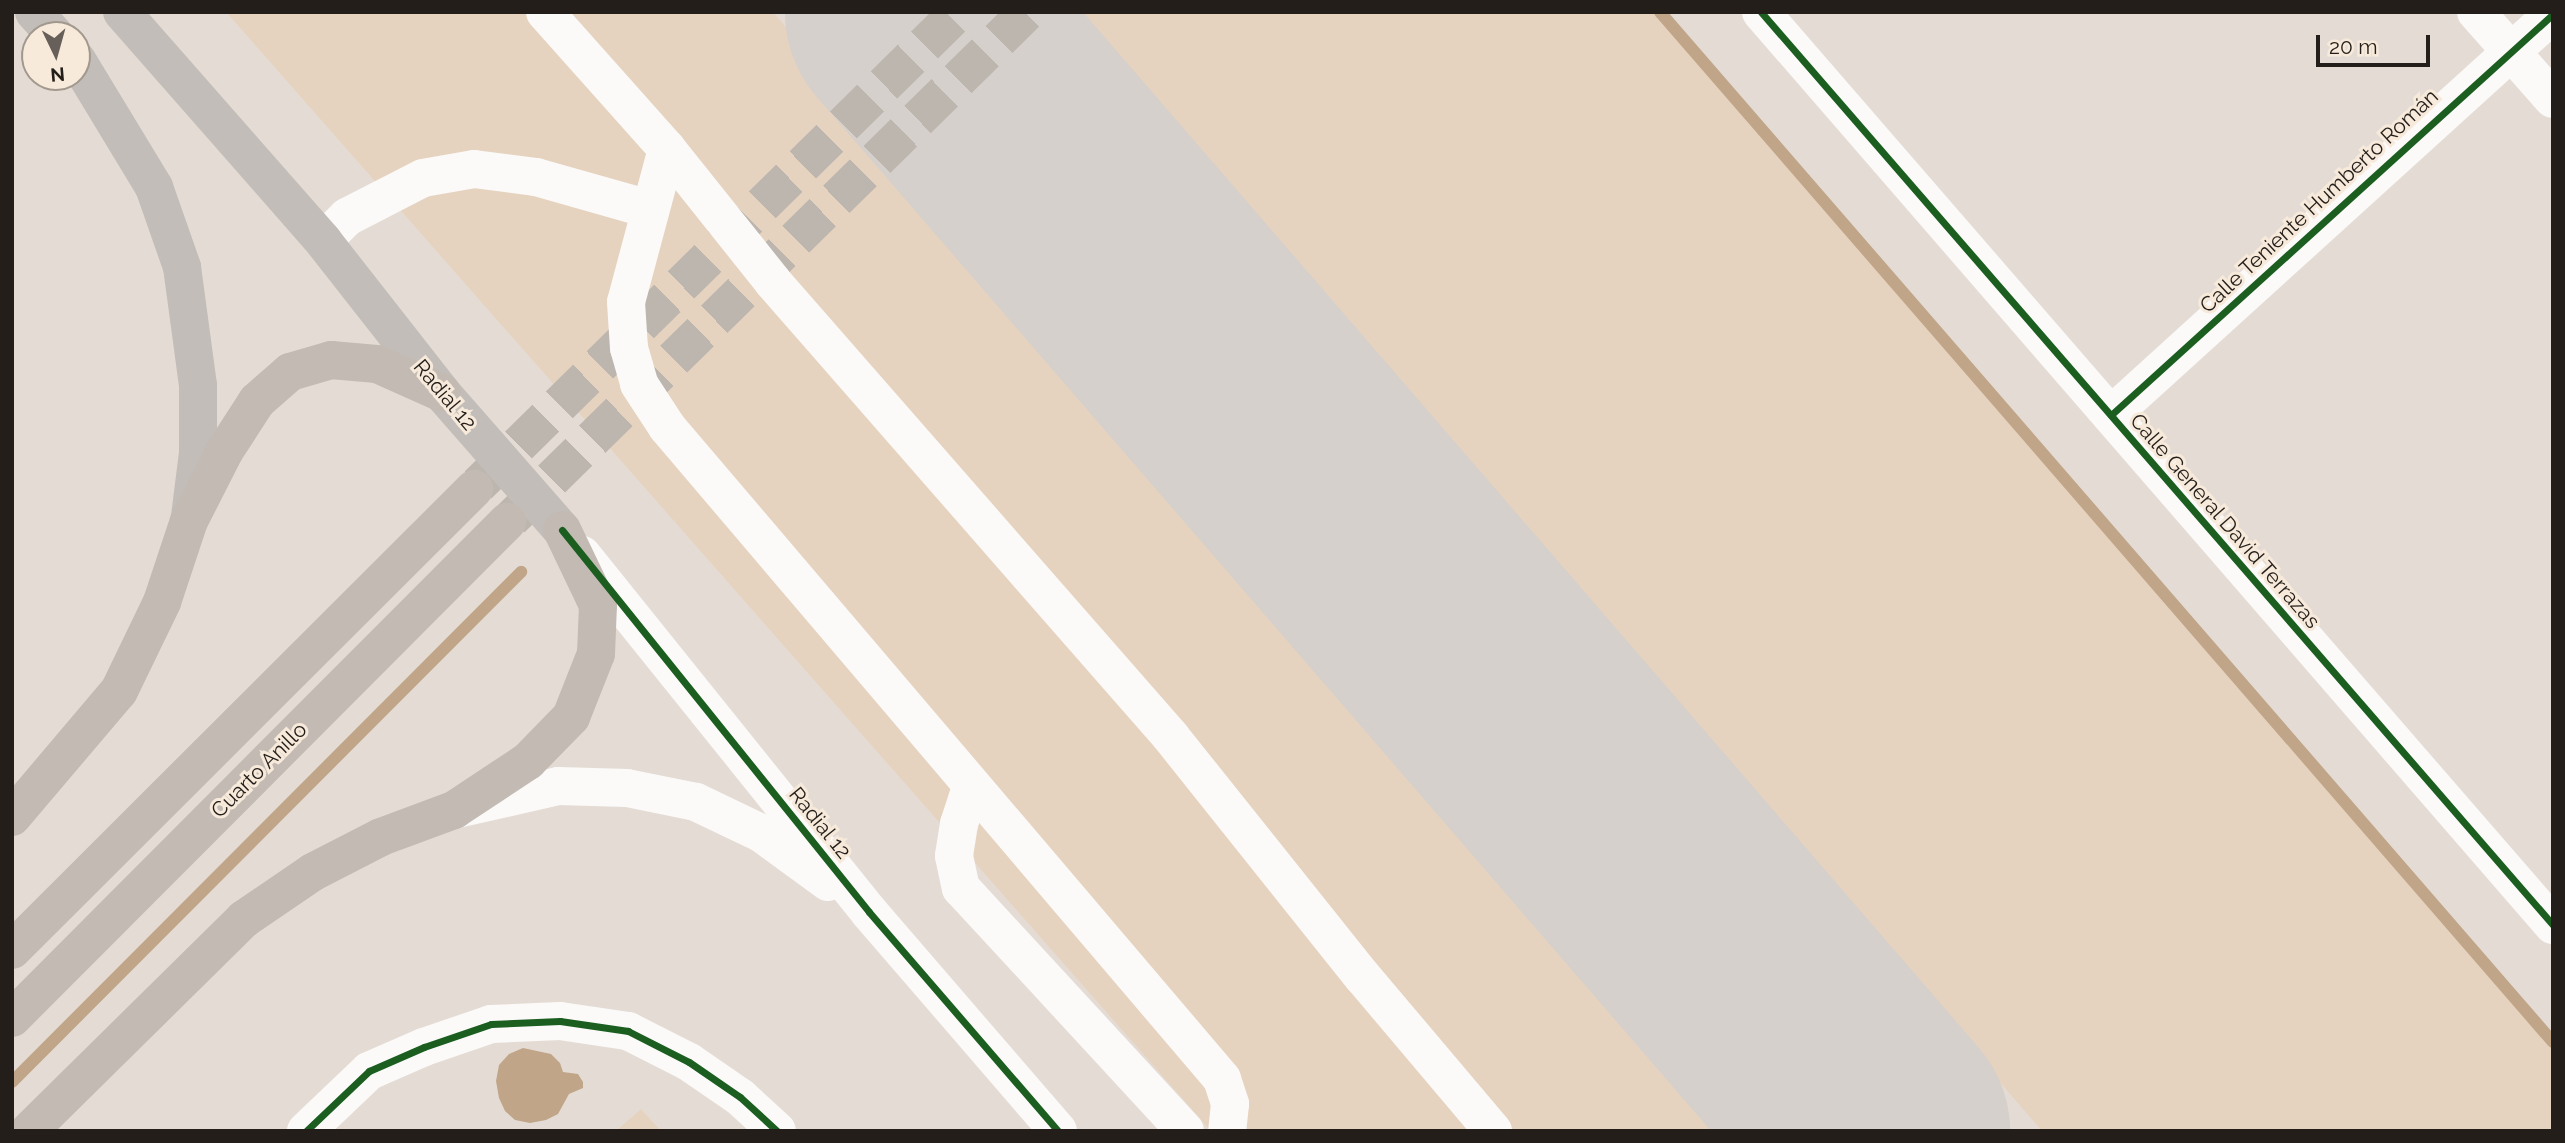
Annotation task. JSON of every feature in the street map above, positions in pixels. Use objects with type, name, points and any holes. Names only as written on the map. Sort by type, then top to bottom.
[{"type":"highway","points":[[12,817],[119,691],[162,602],[189,521],[224,452],[257,401],[290,372],[331,360],[377,364],[442,393]]},
{"type":"highway","points":[[12,950],[474,489]]},
{"type":"highway","name":"Cuarto Anillo","points":[[12,1018],[507,523]]},
{"type":"highway","points":[[29,1131],[244,919],[313,872],[381,836],[454,810],[528,761],[571,717],[596,654],[598,605],[562,530]]},
{"type":"main road","name":"Radial 12","points":[[122,12],[323,241],[442,393],[562,530]]},
{"type":"main road","points":[[91,83],[154,187],[182,268],[198,385],[198,453],[189,521]]},
{"type":"street","points":[[545,12],[667,149],[773,282],[1171,737],[1362,976],[1493,1131]]},
{"type":"street","name":"Calle General David Terrazas","points":[[1761,12],[2553,925]]},
{"type":"street","points":[[2476,12],[2553,99]]},
{"type":"street","name":"Calle Teniente Humberto Román","points":[[2111,415],[2510,50],[2553,14]]},
{"type":"street","points":[[667,149],[626,302],[629,348],[639,384],[667,427],[1222,1079],[1230,1104],[1227,1131]]},
{"type":"street","points":[[323,241],[347,217],[423,178],[474,169],[536,177],[649,209]]},
{"type":"street","name":"Radial 12","points":[[562,530],[869,912],[1058,1131]]},
{"type":"street","name":"Radial 12","points":[[454,810],[558,786],[627,788],[696,802],[761,833],[869,912]]},
{"type":"street","points":[[971,787],[959,824],[954,856],[961,888],[1185,1131]]},
{"type":"street","points":[[306,1131],[369,1071],[391,1061],[491,1024],[560,1021],[628,1031],[689,1062],[740,1097],[777,1131]]},
{"type":"shaded area","points":[[226,12],[773,12],[1729,1131],[1211,1131]]},
{"type":"shaded area","points":[[1075,12],[1660,12],[2553,1042],[2553,1131],[2042,1131]]},
{"type":"shaded area","points":[[523,1048],[551,1054],[560,1063],[563,1072],[578,1074],[583,1082],[583,1088],[569,1094],[558,1114],[546,1120],[530,1123],[515,1120],[505,1111],[499,1098],[496,1081],[499,1065],[509,1054]]},
{"type":"shaded area","points":[[641,1109],[661,1131],[616,1131]]},
{"type":"waterway","points":[[1660,12],[2553,1042]]},
{"type":"waterway","points":[[12,1082],[521,572]]},
{"type":"runway","points":[[913,12],[1881,1131]]},
{"type":"tunnel","points":[[478,485],[958,12]]},
{"type":"tunnel","points":[[511,519],[1027,12]]},
{"type":"cycle path","points":[[1761,12],[2553,925]]},
{"type":"cycle path","points":[[2111,415],[2553,14]]},
{"type":"cycle path","points":[[562,530],[869,912],[1058,1131]]},
{"type":"cycle path","points":[[306,1131],[369,1071],[424,1047],[491,1024],[560,1021],[628,1031],[689,1062],[740,1097],[777,1131]]}]
